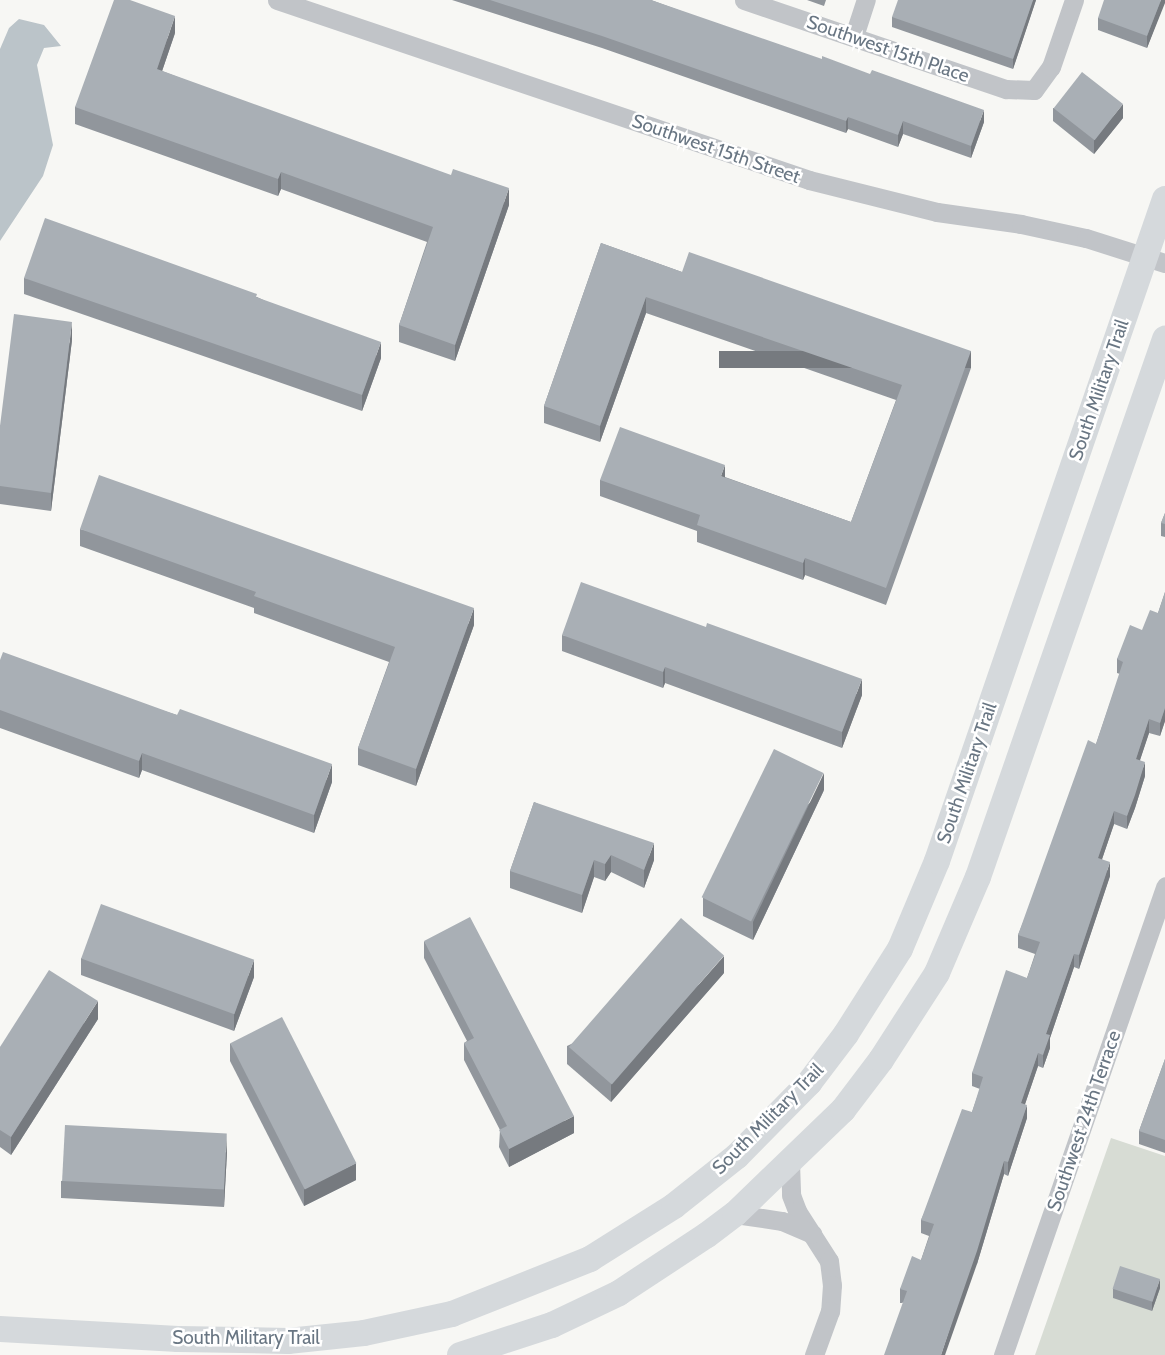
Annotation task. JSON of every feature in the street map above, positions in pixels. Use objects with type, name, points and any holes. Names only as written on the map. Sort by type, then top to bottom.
[{"type":"street","name":"Southwest 15th Street","points":[[277,0],[809,180],[937,212],[1021,224],[1086,238],[1155,260]]},
{"type":"street","name":"Southwest 15th Place","points":[[744,0],[1006,89],[1034,90],[1052,67],[1074,0]]},
{"type":"street","points":[[854,36],[866,0]]},
{"type":"street","name":"South Military Trail","points":[[0,1329],[178,1339],[288,1342],[364,1333],[452,1314],[590,1259],[674,1206],[737,1156],[809,1083],[846,1034],[900,949],[937,861],[1155,260],[1165,199]]},
{"type":"street","points":[[460,1355],[552,1324],[619,1292],[735,1214],[790,1162],[848,1102],[881,1060],[937,973],[978,877],[1165,339]]},
{"type":"street","name":"Southwest 24th Terrace","points":[[1002,1355],[1165,886]]},
{"type":"street","points":[[790,1162],[792,1195],[796,1211],[829,1261],[832,1285],[830,1311],[814,1355]]},
{"type":"street","points":[[735,1214],[782,1221],[812,1234]]},
{"type":"shaded area","points":[[19,19],[44,25],[61,46],[44,48],[37,65],[53,145],[43,176],[0,241],[0,49],[9,28]]},
{"type":"shaded area","points":[[1111,1138],[1165,1156],[1165,1355],[1035,1355]]},
{"type":"building","points":[[114,0],[130,0],[175,16],[157,69],[451,175],[453,169],[509,188],[455,345],[399,325],[433,227],[281,172],[278,179],[75,107]]},
{"type":"building","points":[[490,0],[651,0],[822,59],[822,56],[870,74],[872,70],[984,110],[971,146],[903,121],[898,135],[848,117],[846,121],[602,36]]},
{"type":"building","points":[[898,0],[1033,0],[1013,59],[892,17]]},
{"type":"building","points":[[1104,0],[1161,0],[1147,36],[1098,18]]},
{"type":"building","points":[[1082,72],[1123,104],[1095,140],[1054,108]]},
{"type":"building","points":[[45,218],[257,294],[256,297],[381,342],[362,395],[24,278]]},
{"type":"building","points":[[601,243],[682,272],[689,252],[971,351],[886,588],[805,558],[803,563],[697,525],[700,515],[600,480],[620,427],[725,465],[721,476],[851,522],[902,385],[646,297],[600,426],[544,406]]},
{"type":"building","points":[[14,314],[72,322],[51,493],[0,486],[0,426]]},
{"type":"building","points":[[99,475],[474,608],[416,769],[358,748],[395,647],[254,596],[256,592],[80,529]]},
{"type":"building","points":[[1165,513],[1165,524],[1161,523]]},
{"type":"building","points":[[581,582],[706,627],[707,623],[862,679],[842,732],[665,667],[663,672],[562,635]]},
{"type":"building","points":[[1165,592],[1165,708],[1160,723],[1149,719],[1136,759],[1145,762],[1127,816],[1114,811],[1098,858],[1110,862],[1079,955],[1074,954],[1046,1034],[1050,1035],[1043,1055],[1038,1053],[1021,1103],[1027,1105],[1008,1162],[1004,1161],[977,1251],[941,1355],[884,1355],[907,1291],[900,1289],[912,1256],[921,1260],[934,1224],[921,1220],[962,1109],[972,1112],[983,1077],[972,1073],[1006,970],[1027,978],[1040,942],[1018,935],[1088,740],[1096,744],[1123,662],[1117,659],[1130,625],[1142,630],[1150,610],[1158,613]]},
{"type":"building","points":[[3,652],[177,715],[180,709],[332,764],[314,815],[142,753],[139,761],[0,710],[0,660]]},
{"type":"building","points":[[774,749],[823,773],[751,921],[702,897]]},
{"type":"building","points":[[534,802],[654,843],[644,870],[611,855],[605,864],[594,860],[582,895],[510,871]]},
{"type":"building","points":[[101,904],[254,960],[234,1014],[81,959]]},
{"type":"building","points":[[470,917],[574,1116],[509,1149],[499,1130],[507,1126],[464,1043],[474,1038],[424,941]]},
{"type":"building","points":[[681,918],[724,955],[612,1084],[569,1047]]},
{"type":"building","points":[[49,970],[98,1001],[11,1137],[0,1130],[0,1047]]},
{"type":"building","points":[[282,1017],[356,1163],[305,1189],[230,1043]]},
{"type":"building","points":[[1165,1059],[1165,1140],[1139,1131]]},
{"type":"building","points":[[65,1125],[227,1133],[224,1189],[62,1181]]},
{"type":"building","points":[[1120,1266],[1160,1279],[1153,1302],[1113,1289]]}]
